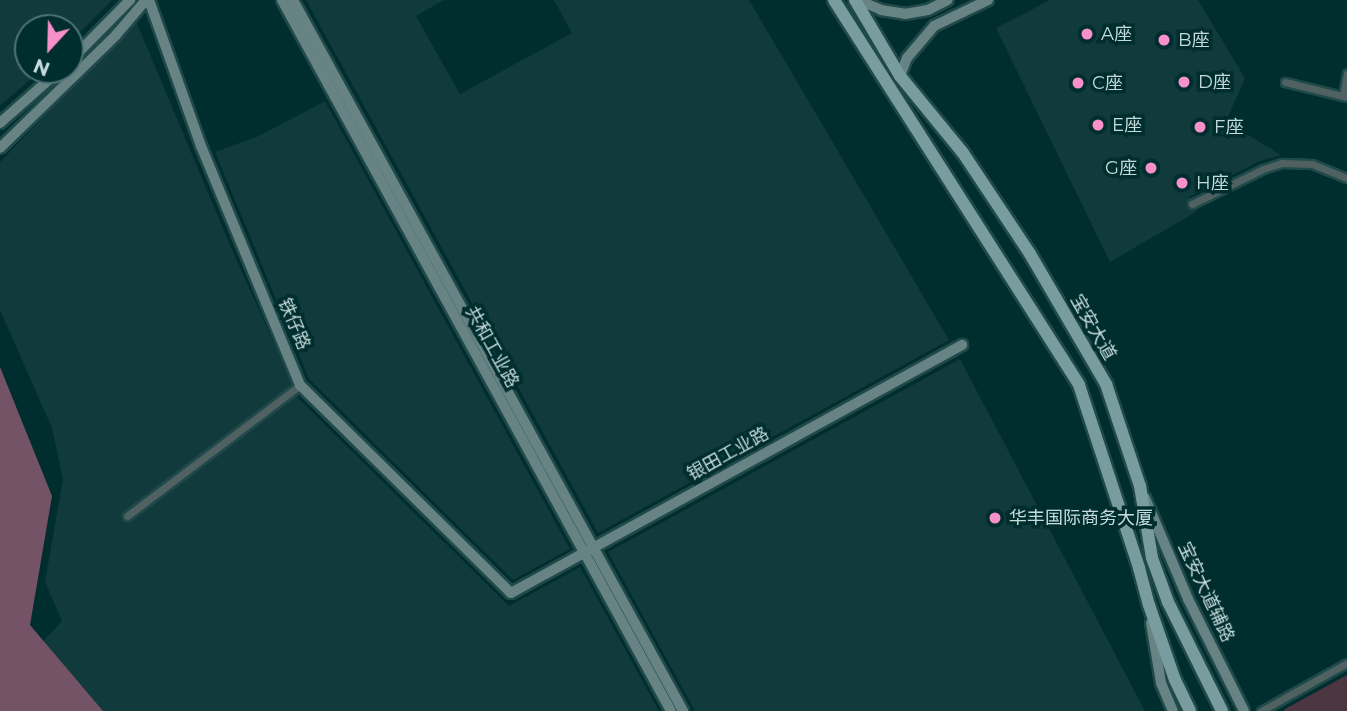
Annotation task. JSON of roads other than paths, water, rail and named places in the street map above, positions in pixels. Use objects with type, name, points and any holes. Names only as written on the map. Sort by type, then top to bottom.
[{"type":"main road","points":[[834,0],[1079,385],[1149,605],[1175,680],[1190,711]]},
{"type":"main road","name":"宝安大道","points":[[857,0],[900,76],[963,153],[1045,279],[1106,384],[1140,486],[1152,558],[1168,602],[1222,711]]},
{"type":"street","points":[[84,47],[130,0]]},
{"type":"street","points":[[0,148],[116,35],[148,0]]},
{"type":"street","name":"铁仔路","points":[[148,0],[201,146],[300,385],[511,593]]},
{"type":"street","name":"共和工业路","points":[[282,0],[589,550],[683,711]]},
{"type":"street","name":"共和工业路","points":[[293,0],[589,550],[671,711]]},
{"type":"street","points":[[857,0],[881,10],[905,13],[928,10]]},
{"type":"street","points":[[948,0],[928,10],[922,16],[922,22],[928,27],[934,26],[988,0]]},
{"type":"street","points":[[900,76],[906,58],[934,26]]},
{"type":"street","points":[[1285,82],[1345,97],[1347,73]]},
{"type":"street","points":[[0,124],[44,84]]},
{"type":"street","points":[[1192,204],[1263,169],[1282,163],[1312,164],[1347,178]]},
{"type":"street","name":"银田工业路","points":[[511,593],[962,345]]},
{"type":"street","points":[[127,516],[300,385]]},
{"type":"street","name":"宝安大道辅路","points":[[1140,486],[1188,599],[1244,711]]},
{"type":"street","points":[[1149,605],[1161,683],[1173,711]]},
{"type":"street","points":[[1261,711],[1347,663]]},
{"type":"place","name":"A座","points":[[1087,34]]},
{"type":"place","name":"B座","points":[[1164,40]]},
{"type":"place","name":"D座","points":[[1184,82]]},
{"type":"place","name":"C座","points":[[1078,83]]},
{"type":"place","name":"E座","points":[[1098,125]]},
{"type":"place","name":"F座","points":[[1200,127]]},
{"type":"place","name":"G座","points":[[1151,168]]},
{"type":"place","name":"H座","points":[[1182,183]]},
{"type":"place","name":"华丰国际商务大厦","points":[[995,518]]}]
